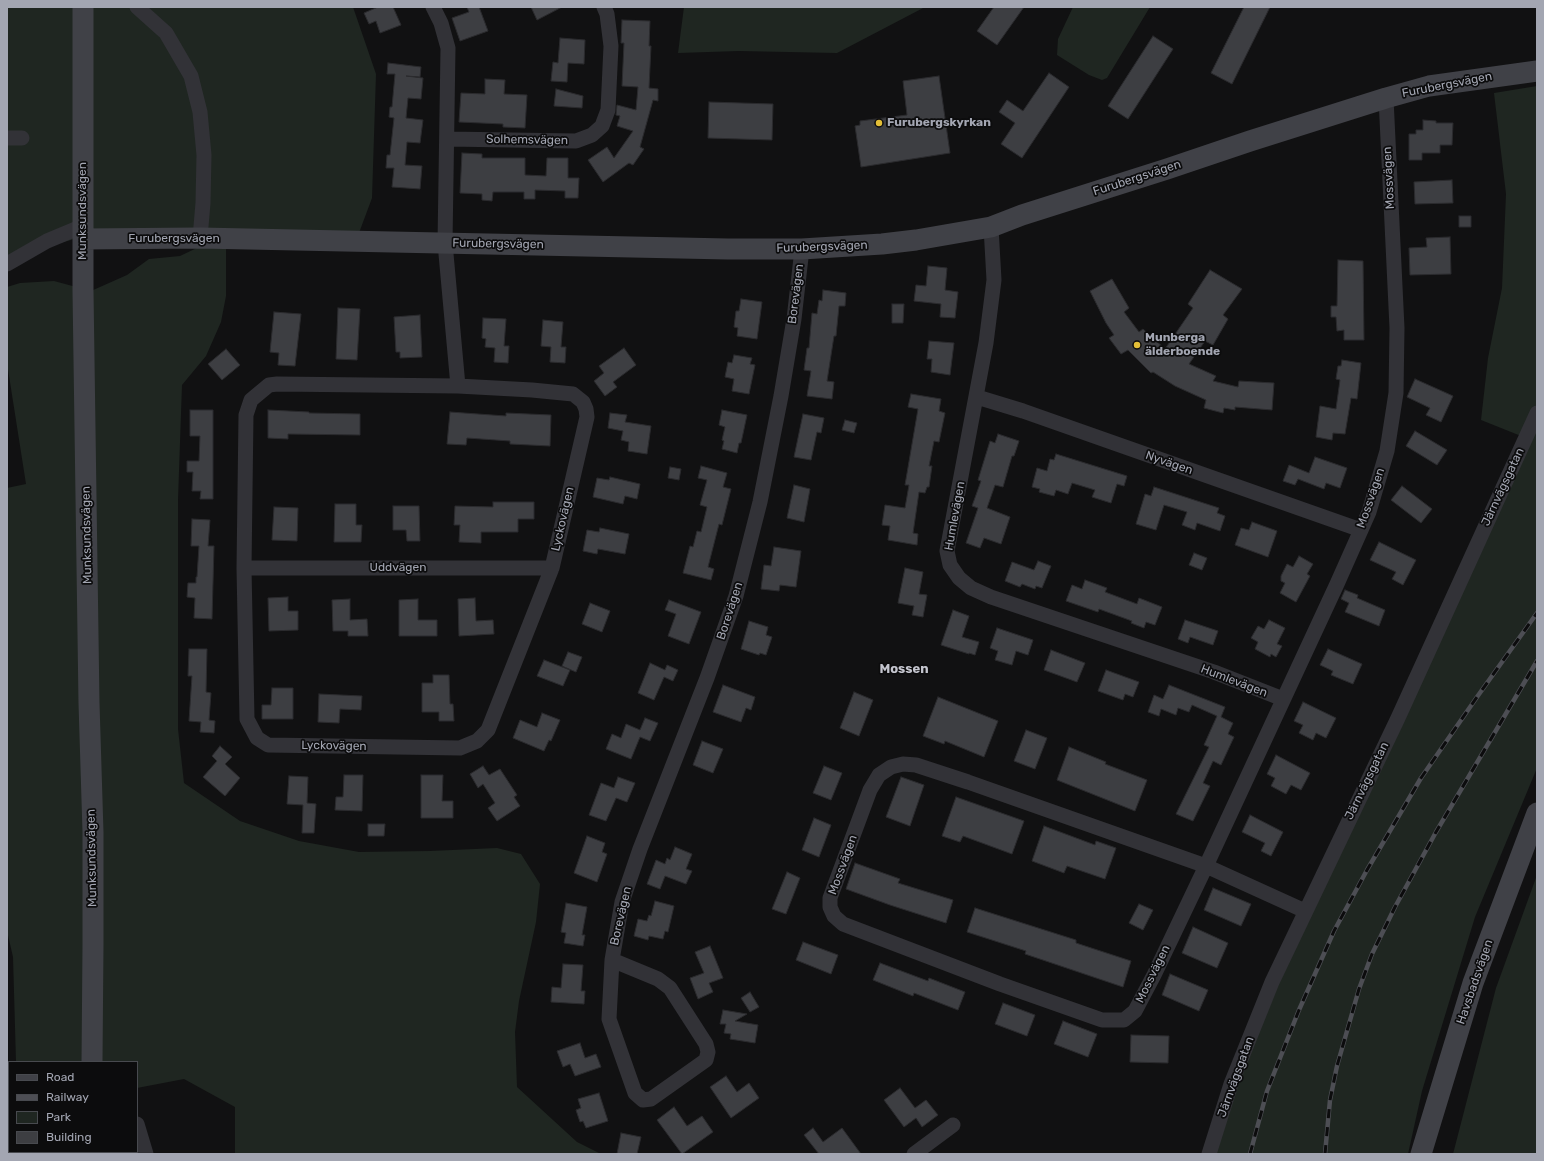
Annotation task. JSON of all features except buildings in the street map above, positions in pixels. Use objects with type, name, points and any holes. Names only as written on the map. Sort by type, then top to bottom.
[{"type":"street","name":"Munksundsvägen","points":[[83,7],[83,232],[89,679],[93,847],[92,1061]]},
{"type":"street","points":[[137,7],[166,33],[191,76],[200,112],[204,155],[203,203],[200,238]]},
{"type":"street","points":[[434,7],[441,23],[448,48],[445,243],[458,386]]},
{"type":"street","name":"Solhemsvägen","points":[[447,139],[576,141],[592,136],[602,126],[608,110],[611,46],[607,14],[604,7]]},
{"type":"street","name":"Furubergsvägen","points":[[83,232],[200,238],[720,249],[802,249],[882,244],[916,240],[991,227],[1022,215],[1386,98],[1429,86],[1537,71]]},
{"type":"street","name":"Mossvägen","points":[[1305,911],[1206,866],[968,782],[916,765],[903,764],[891,767],[879,774],[870,790],[830,898],[830,907],[834,916],[843,924],[1000,984],[1102,1020],[1124,1020],[1135,1011],[1206,866],[1369,512],[1387,452],[1396,393],[1397,328],[1386,98]]},
{"type":"street","points":[[7,138],[22,138]]},
{"type":"street","name":"Humlevägen","points":[[991,227],[994,280],[977,397],[947,551],[950,565],[959,578],[971,588],[991,597],[1214,672],[1283,699]]},
{"type":"street","points":[[7,264],[47,241],[83,232]]},
{"type":"street","name":"Borevägen","points":[[612,960],[658,979],[670,988],[706,1044],[708,1052],[706,1060],[650,1099],[643,1100],[635,1093],[610,1019],[612,960],[622,902],[640,849],[707,678],[736,596],[760,502],[782,396],[794,319],[802,249]]},
{"type":"street","name":"Lyckovägen","points":[[277,384],[458,386],[574,394],[582,402],[586,409],[586,417],[552,568],[488,730],[477,740],[460,748],[268,745],[258,738],[247,719],[244,568],[246,415],[251,400],[269,385],[277,384]]},
{"type":"street","name":"Nyvägen","points":[[977,397],[1023,411],[1360,530]]},
{"type":"street","name":"Järnvägsgatan","points":[[1209,1154],[1237,1069],[1272,982],[1398,718],[1537,413]]},
{"type":"street","name":"Uddvägen","points":[[244,568],[552,568]]},
{"type":"street","name":"Havsbadsvägen","points":[[1421,1154],[1426,1133],[1473,983],[1516,865],[1537,813]]},
{"type":"street","points":[[914,1154],[953,1125]]},
{"type":"street","points":[[138,1127],[146,1154]]},
{"type":"green space","points":[[7,7],[353,7],[376,74],[372,198],[356,241],[92,234],[29,252],[7,265]]},
{"type":"green space","points":[[684,7],[925,7],[837,53],[739,51],[678,53]]},
{"type":"green space","points":[[1073,7],[1150,7],[1107,78],[1102,80],[1089,75],[1057,55],[1058,39]]},
{"type":"green space","points":[[1537,86],[1537,768],[1475,917],[1422,1091],[1408,1154],[1207,1154],[1244,1050],[1526,438],[1481,420],[1488,358],[1502,288],[1506,194],[1494,93]]},
{"type":"green space","points":[[226,245],[226,296],[221,322],[206,356],[182,385],[178,500],[178,729],[184,783],[240,821],[299,841],[359,852],[497,848],[521,854],[540,884],[536,922],[519,1001],[515,1032],[517,1087],[577,1142],[601,1154],[235,1154],[235,1107],[184,1079],[138,1088],[138,1061],[16,1061],[13,957],[7,931],[7,488],[26,484],[7,363],[7,287],[20,283],[54,281],[91,291],[127,275],[149,259],[180,256],[201,246]]},
{"type":"green space","points":[[1537,875],[1537,1154],[1453,1154],[1496,988]]},
{"type":"green space","points":[[132,1153],[132,1154],[14,1154]]},
{"type":"railway","points":[[1250,1154],[1267,1091],[1299,1010],[1334,931],[1367,870],[1421,778],[1537,613]]},
{"type":"railway","points":[[1325,1154],[1330,1100],[1337,1066],[1359,989],[1372,954],[1395,907],[1436,832],[1537,661]]},
{"type":"place","name":"Furubergskyrkan","points":[[879,123]]},
{"type":"place","name":"Munberga älderboende","points":[[1137,345]]},
{"type":"district","name":"Mossen","points":[[904,669]]}]
